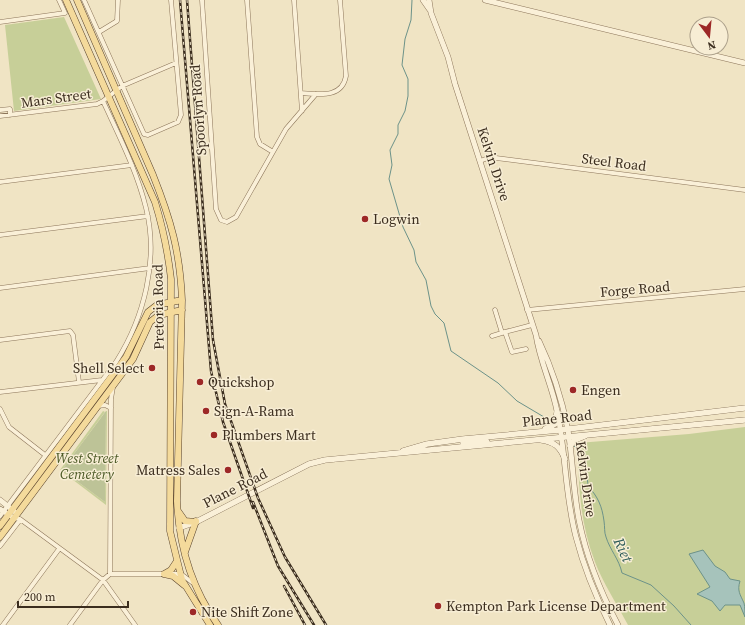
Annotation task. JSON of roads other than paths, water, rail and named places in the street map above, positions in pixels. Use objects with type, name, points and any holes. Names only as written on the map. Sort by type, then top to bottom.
[{"type":"main road","name":"Pretoria Road","points":[[66,0],[106,99],[152,196],[161,222],[168,254],[172,302],[170,520],[173,544],[181,574],[186,587],[210,625]]},
{"type":"main road","name":"Pretoria Road","points":[[76,0],[153,175],[170,221],[179,252],[182,310],[177,509],[184,554],[196,586],[218,625]]},
{"type":"main road","points":[[0,537],[10,514],[126,357],[148,312],[157,305],[182,300]]},
{"type":"main road","points":[[0,526],[113,385],[139,349],[150,322],[159,315],[182,310]]},
{"type":"main road","points":[[159,315],[165,316],[171,322]]},
{"type":"main road","points":[[171,392],[179,394]]},
{"type":"main road","name":"Plane Road","points":[[568,433],[745,408]]},
{"type":"main road","points":[[537,432],[554,425],[557,420],[557,412]]},
{"type":"main road","name":"Plane Road","points":[[372,455],[463,439],[537,432],[593,433],[745,420]]},
{"type":"main road","name":"Plane Road","points":[[179,528],[196,522],[308,464],[325,460],[372,455],[464,448],[531,439],[561,433]]},
{"type":"main road","points":[[570,446],[575,440],[593,433]]},
{"type":"main road","points":[[531,439],[554,443],[562,451],[565,459]]},
{"type":"main road","points":[[463,443],[505,442]]},
{"type":"main road","points":[[177,509],[185,521],[196,522],[187,542],[184,554]]},
{"type":"main road","points":[[170,520],[174,526],[179,528],[173,544]]},
{"type":"main road","points":[[164,574],[171,570],[177,561]]},
{"type":"main road","points":[[164,574],[175,577],[186,587]]},
{"type":"street","points":[[0,22],[65,13],[60,0]]},
{"type":"street","points":[[84,0],[144,134],[152,134],[178,122],[180,119],[171,0]]},
{"type":"street","points":[[99,32],[117,21],[119,17],[118,0]]},
{"type":"street","name":"Spoorlyn Road","points":[[202,0],[216,209],[219,218],[227,222],[236,217],[273,152]]},
{"type":"street","points":[[247,0],[257,137],[262,145],[273,152],[286,129],[316,94]]},
{"type":"street","points":[[294,0],[302,110]]},
{"type":"street","points":[[301,93],[316,94],[335,92],[341,87],[346,78],[340,0]]},
{"type":"street","points":[[423,0],[431,13]]},
{"type":"street","name":"Kelvin Drive","points":[[429,0],[431,13],[448,57],[455,84],[532,325],[557,388],[568,433],[579,520],[584,542],[608,604],[618,625]]},
{"type":"street","points":[[485,0],[745,63]]},
{"type":"street","name":"Mars Street","points":[[0,116],[92,104],[106,99],[122,86],[176,63]]},
{"type":"street","points":[[163,68],[173,68],[176,72]]},
{"type":"street","points":[[0,546],[10,514],[45,455],[102,380],[129,341],[138,318],[150,268],[148,216],[132,165],[106,99]]},
{"type":"street","points":[[0,110],[10,109],[10,115]]},
{"type":"street","name":"Steel Road","points":[[480,162],[488,158],[496,158],[745,190]]},
{"type":"street","points":[[0,182],[132,165]]},
{"type":"street","points":[[0,235],[148,216]]},
{"type":"street","points":[[0,288],[150,268]]},
{"type":"street","name":"Forge Road","points":[[528,310],[745,289]]},
{"type":"street","points":[[494,310],[512,352],[526,348]]},
{"type":"street","points":[[492,336],[532,325]]},
{"type":"street","points":[[0,340],[70,332],[73,335],[79,382]]},
{"type":"street","name":"Kelvin Drive","points":[[536,336],[538,350],[557,412],[565,459],[568,496],[576,538],[586,571],[610,625]]},
{"type":"street","points":[[0,392],[102,380]]},
{"type":"street","points":[[110,574],[111,408],[113,385]]},
{"type":"street","points":[[96,407],[103,405],[111,408]]},
{"type":"street","points":[[0,409],[9,427],[45,455]]},
{"type":"street","points":[[0,500],[10,514],[103,580],[135,625]]},
{"type":"street","points":[[3,625],[59,549]]},
{"type":"street","points":[[70,625],[103,580],[110,574],[181,574],[188,578],[196,586]]},
{"type":"street","points":[[606,618],[606,625]]},
{"type":"water","points":[[703,550],[715,566],[725,572],[730,579],[740,581],[739,590],[744,603],[745,617],[740,605],[725,605],[720,611],[712,601],[697,594],[710,587],[689,554]]},
{"type":"waterway","points":[[412,0],[411,20],[405,39],[402,65],[408,79],[408,96],[405,111],[398,125],[398,134],[390,150],[392,165],[389,179],[403,227],[414,250],[416,262],[426,280],[431,306],[435,314],[444,323],[451,351],[498,383],[517,401],[544,417],[550,424]]},
{"type":"waterway","name":"Riet","points":[[573,445],[584,459],[588,486],[601,506],[605,535],[619,563],[622,573],[651,585],[674,606],[691,625]]},
{"type":"railway","points":[[180,0],[211,371],[223,422],[253,508]]},
{"type":"railway","points":[[187,0],[213,340],[225,404],[258,498],[285,557],[326,625]]},
{"type":"railway","points":[[253,502],[278,566],[314,625]]},
{"type":"railway","points":[[284,586],[305,625]]},
{"type":"place","name":"Logwin","points":[[365,219]]},
{"type":"place","name":"Shell Select","points":[[152,368]]},
{"type":"place","name":"Quickshop","points":[[200,382]]},
{"type":"place","name":"Engen","points":[[573,390]]},
{"type":"place","name":"Sign-A-Rama","points":[[206,411]]},
{"type":"place","name":"Plumbers Mart","points":[[214,435]]},
{"type":"place","name":"Matress Sales","points":[[228,470]]},
{"type":"place","name":"Kempton Park License Department","points":[[438,606]]},
{"type":"place","name":"Nite Shift Zone","points":[[193,612]]},
{"type":"park label","name":"West Street Cemetery","points":[[87,466]]}]
